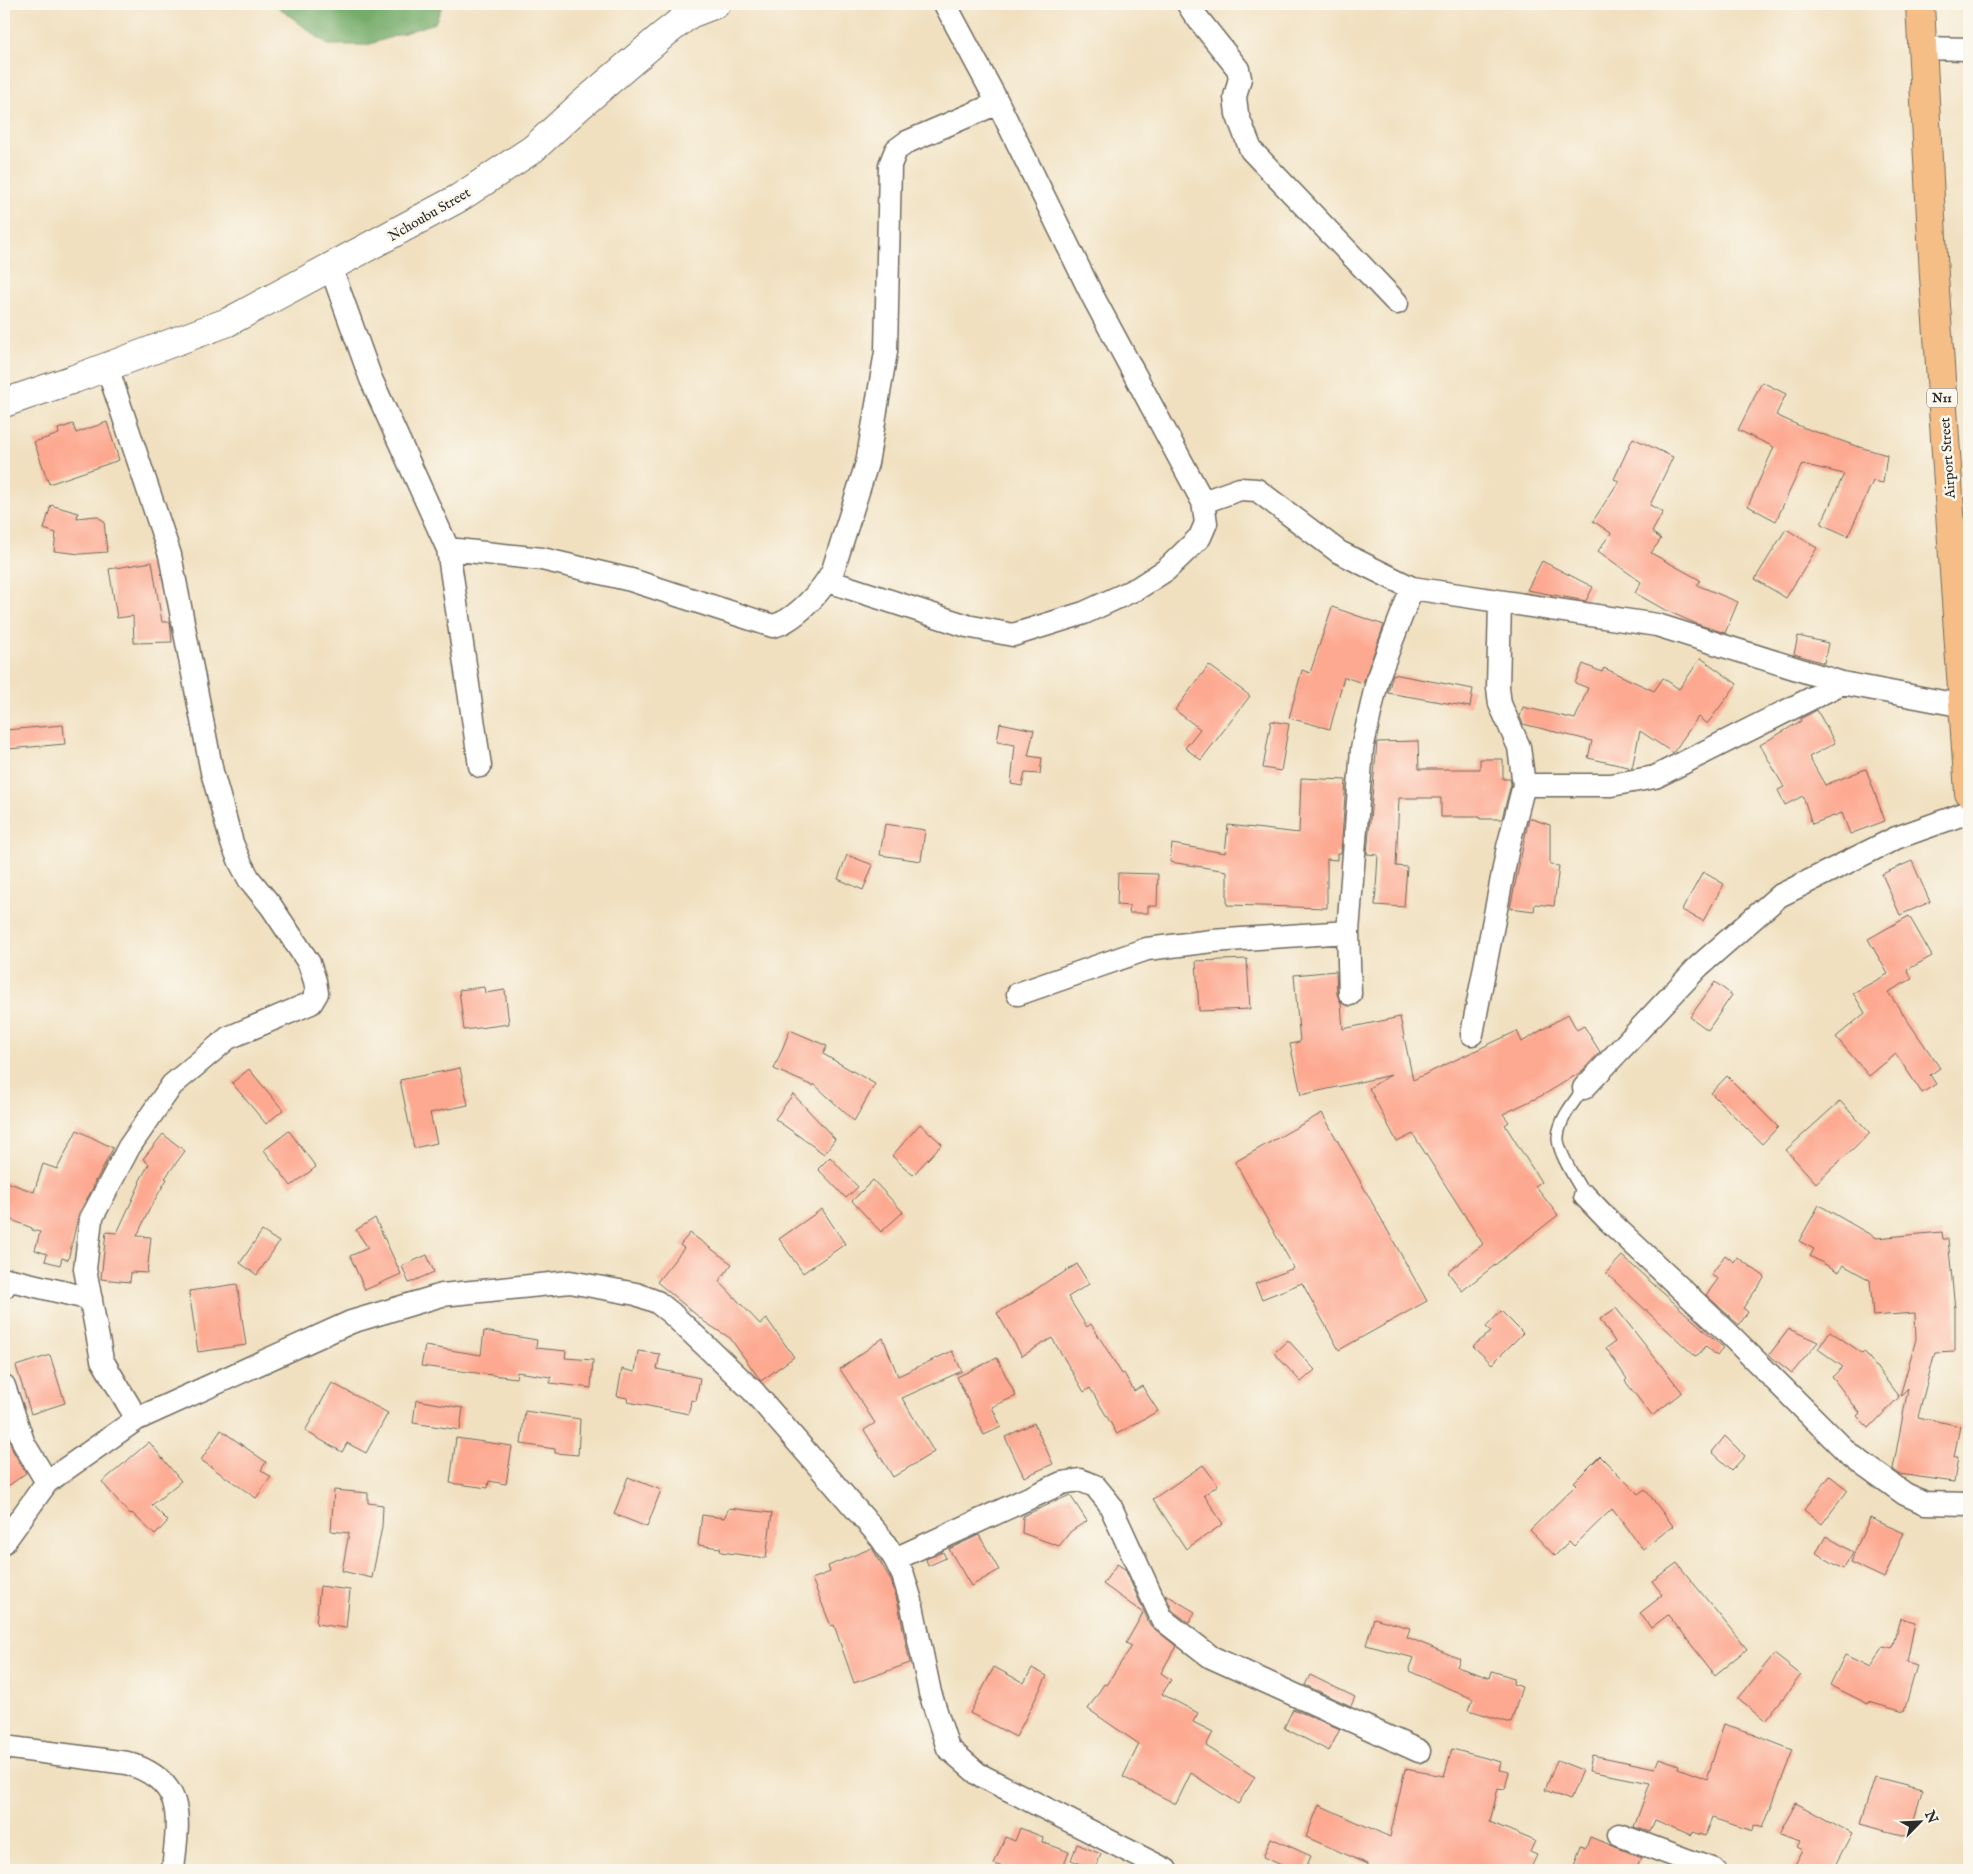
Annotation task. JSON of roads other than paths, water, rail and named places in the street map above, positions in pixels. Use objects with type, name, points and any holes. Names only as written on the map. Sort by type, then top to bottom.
[{"type":"highway","name":"Airport Street","points":[[1920,4],[1934,276],[1962,564],[1964,706],[1969,793]]},
{"type":"street","name":"Nchoubu Street","points":[[4,403],[228,322],[460,198],[533,149],[686,9],[716,4]]},
{"type":"street","points":[[828,581],[967,626],[1013,635],[1084,613],[1138,588],[1166,570],[1200,537],[1206,523],[1203,502],[1092,295],[998,103],[945,4]]},
{"type":"street","points":[[1188,4],[1238,70],[1240,78],[1235,97],[1237,114],[1251,150],[1322,222],[1397,303]]},
{"type":"street","points":[[1921,48],[1969,48]]},
{"type":"street","points":[[448,549],[542,559],[631,580],[773,626],[783,623],[793,616],[828,581],[868,463],[886,352],[890,165],[896,150],[907,142],[998,103]]},
{"type":"street","points":[[330,268],[371,379],[448,549],[480,766]]},
{"type":"street","points":[[107,367],[170,555],[212,772],[232,843],[249,879],[271,906],[308,963],[315,981],[317,994],[311,1003],[228,1038],[172,1085],[129,1146],[91,1219],[85,1269],[102,1360],[137,1419]]},
{"type":"street","points":[[1203,502],[1240,489],[1256,490],[1339,552],[1412,588],[1657,625],[1842,683],[1964,706]]},
{"type":"street","points":[[1350,994],[1348,932],[1362,749],[1378,677],[1412,588]]},
{"type":"street","points":[[1472,1034],[1508,847],[1524,785],[1518,747],[1500,704],[1498,688],[1500,602]]},
{"type":"street","points":[[1524,785],[1611,784],[1655,777],[1842,683]]},
{"type":"street","points":[[1584,1088],[1700,966],[1780,896],[1896,838],[1969,812]]},
{"type":"street","points":[[1018,994],[1147,950],[1212,941],[1348,932]]},
{"type":"street","points":[[1585,1196],[1726,1331],[1848,1453],[1905,1494],[1925,1503],[1969,1504]]},
{"type":"street","points":[[4,1286],[7,1281],[11,1280],[91,1299]]},
{"type":"street","points":[[4,1542],[47,1482],[137,1419],[351,1322],[442,1295],[570,1282],[643,1296],[657,1302],[671,1313],[753,1391],[882,1538],[904,1576],[930,1693],[948,1748],[978,1774],[1166,1870]]},
{"type":"street","points":[[4,1386],[24,1444],[47,1482]]},
{"type":"street","points":[[895,1559],[1062,1483],[1080,1480],[1095,1486],[1109,1504],[1162,1619],[1211,1657],[1419,1750]]},
{"type":"street","points":[[4,1747],[127,1764],[144,1769],[162,1780],[172,1798],[178,1818],[173,1870]]},
{"type":"street","points":[[1619,1835],[1714,1870]]},
{"type":"lane","points":[[1584,1088],[1567,1113],[1558,1137],[1566,1163],[1585,1196]]}]
